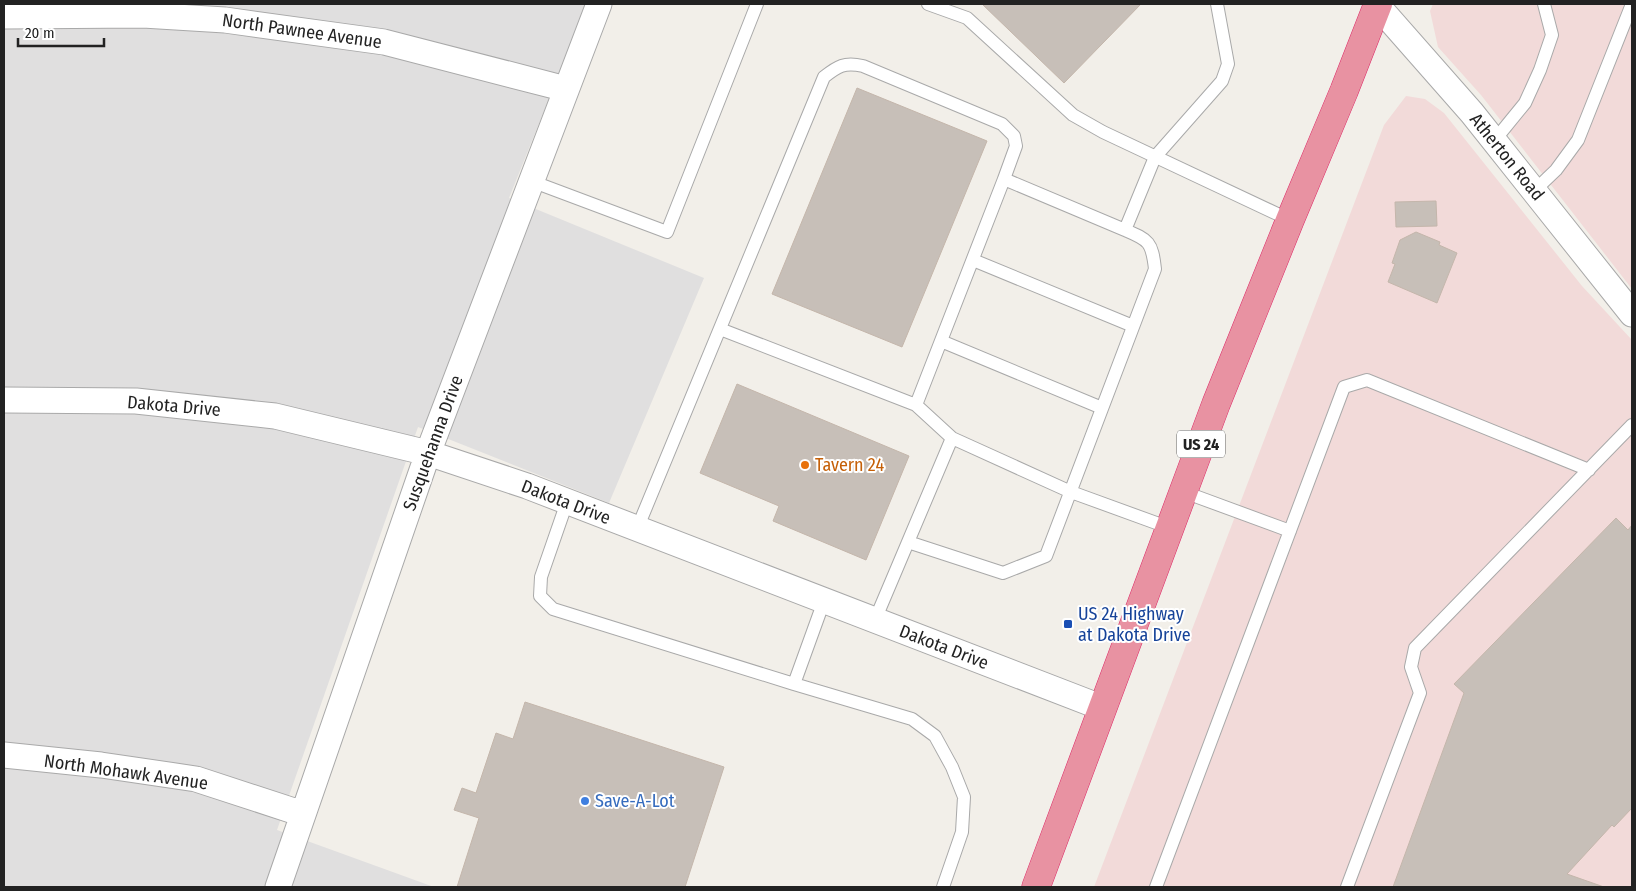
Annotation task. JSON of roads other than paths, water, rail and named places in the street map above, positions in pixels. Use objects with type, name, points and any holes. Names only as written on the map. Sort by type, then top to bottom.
[{"type":"highway","name":"US 24","points":[[1036,887],[1216,404],[1344,91],[1377,4]]},
{"type":"street","name":"Susquehanna Drive","points":[[278,887],[428,453],[599,4]]},
{"type":"street","name":"Atherton Road","points":[[1377,4],[1472,113],[1632,312]]},
{"type":"street","name":"North Pawnee Avenue","points":[[4,16],[143,15],[225,20],[384,42],[566,89]]},
{"type":"street","name":"Dakota Drive","points":[[4,400],[136,401],[276,416],[428,453],[527,486],[1103,708]]},
{"type":"street","name":"North Mohawk Avenue","points":[[4,755],[100,765],[196,779],[303,814]]},
{"type":"lane","points":[[531,180],[667,232],[757,4]]},
{"type":"lane","points":[[928,4],[967,18],[1073,115],[1102,132],[1290,220]]},
{"type":"lane","points":[[1125,230],[1155,157],[1222,81],[1228,64],[1216,4]]},
{"type":"lane","points":[[1494,141],[1525,103],[1540,70],[1552,35],[1544,4]]},
{"type":"lane","points":[[1534,190],[1564,162],[1578,140],[1632,4]]},
{"type":"lane","points":[[637,529],[824,77],[838,66],[851,64],[863,66],[1002,124],[1014,136],[1016,146],[1004,180],[916,405]]},
{"type":"lane","points":[[908,542],[1002,573],[1046,556],[1155,269],[1150,246],[1144,238],[1004,180]]},
{"type":"lane","points":[[973,260],[1133,326]]},
{"type":"lane","points":[[720,329],[916,405],[952,438],[1071,492],[1170,528]]},
{"type":"lane","points":[[941,341],[1102,408]]},
{"type":"lane","points":[[1156,887],[1344,387],[1367,380],[1589,470]]},
{"type":"lane","points":[[1347,887],[1420,692],[1412,667],[1415,648],[1632,425]]},
{"type":"lane","points":[[875,620],[952,438]]},
{"type":"lane","points":[[1184,492],[1290,531]]},
{"type":"lane","points":[[567,502],[541,577],[540,596],[553,609],[912,720],[935,736],[952,767],[964,797],[962,832],[943,887]]},
{"type":"lane","points":[[794,684],[824,601]]},
{"type":"place","name":"Tavern 24","points":[[805,465]]},
{"type":"place","name":"US 24 Highway at Dakota Drive","points":[[1068,624]]},
{"type":"place","name":"Save-A-Lot","points":[[585,801]]}]
